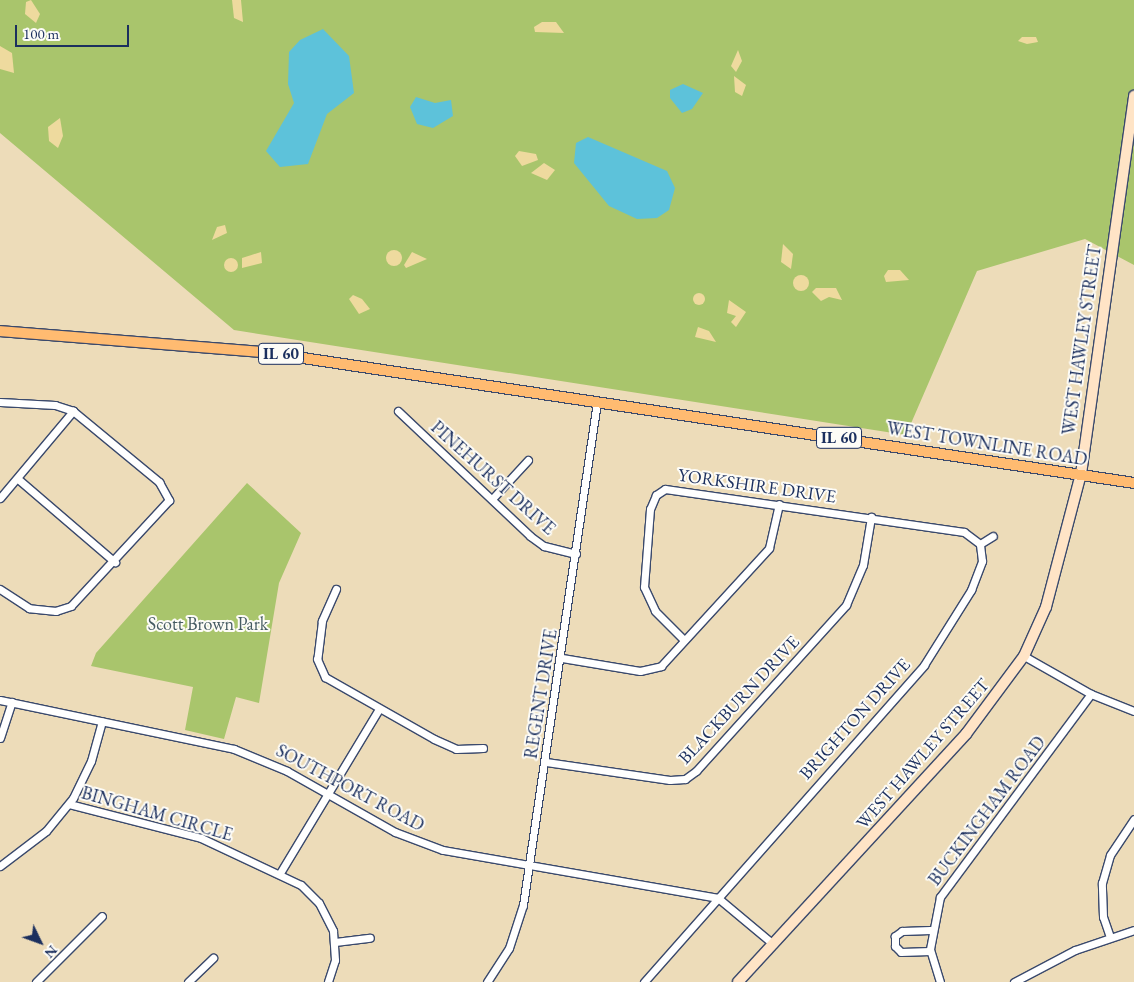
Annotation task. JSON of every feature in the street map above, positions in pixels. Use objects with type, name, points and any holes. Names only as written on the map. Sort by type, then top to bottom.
[{"type":"main road","name":"IL 60","points":[[0,330],[263,352],[597,402]]},
{"type":"main road","name":"WEST TOWNLINE ROAD","points":[[597,402],[1134,483]]},
{"type":"street","name":"WEST HAWLEY STREET","points":[[738,982],[966,734],[1024,656],[1056,579],[1081,474],[1134,96]]},
{"type":"street","points":[[0,402],[55,404],[73,411],[168,493],[168,503],[82,598],[56,611],[29,608],[0,589]]},
{"type":"street","name":"REGENT DRIVE","points":[[487,982],[515,933],[530,866],[562,658],[597,402]]},
{"type":"street","points":[[0,498],[18,479],[73,411]]},
{"type":"street","name":"PINEHURST DRIVE","points":[[398,411],[544,546],[576,554]]},
{"type":"street","points":[[492,499],[528,460]]},
{"type":"street","points":[[18,479],[115,562]]},
{"type":"street","name":"YORKSHIRE DRIVE","points":[[684,640],[655,611],[644,587],[642,565],[653,499],[673,488],[964,532],[980,544]]},
{"type":"street","points":[[562,658],[649,672],[660,666],[769,548],[779,504]]},
{"type":"street","name":"BLACKBURN DRIVE","points":[[546,762],[670,780],[685,779],[696,771],[846,605],[863,565],[871,518]]},
{"type":"street","points":[[980,544],[993,536]]},
{"type":"street","name":"BRIGHTON DRIVE","points":[[644,982],[936,649],[971,590],[982,561],[980,544]]},
{"type":"street","points":[[336,589],[322,621],[318,666],[325,676],[379,709],[456,749],[483,748]]},
{"type":"street","points":[[1024,656],[1091,694],[1134,711]]},
{"type":"street","name":"BUCKINGHAM ROAD","points":[[940,982],[930,950],[930,930],[940,897],[1091,694]]},
{"type":"street","name":"SOUTHPORT ROAD","points":[[0,700],[234,749],[287,770],[327,794],[426,845],[530,866],[718,898]]},
{"type":"street","points":[[0,738],[12,702]]},
{"type":"street","points":[[280,873],[379,709]]},
{"type":"street","points":[[0,866],[46,831],[69,804],[91,761],[102,721]]},
{"type":"street","name":"BINGHAM CIRCLE","points":[[69,804],[202,838],[280,873],[319,903],[335,942]]},
{"type":"street","points":[[1110,937],[1103,917],[1102,883],[1110,855],[1134,819]]},
{"type":"street","points":[[718,898],[773,944]]},
{"type":"street","points":[[36,982],[102,916]]},
{"type":"street","points":[[930,930],[902,931],[895,936],[895,946],[901,952],[930,950]]},
{"type":"street","points":[[1014,982],[1110,937],[1134,930]]},
{"type":"street","points":[[328,982],[335,942],[370,938]]},
{"type":"street","points":[[188,982],[213,958]]},
{"type":"green space","points":[[0,0],[1134,0],[1134,265],[1085,239],[977,271],[906,435],[234,330],[0,133]]},
{"type":"green space","name":"Scott Brown Park","points":[[247,483],[301,533],[279,583],[259,703],[236,697],[224,739],[185,730],[193,687],[91,666],[96,653]]},
{"type":"sand","points":[[31,0],[40,14],[36,23],[25,14],[26,2]]},
{"type":"sand","points":[[232,0],[241,0],[243,22],[234,18]]},
{"type":"sand","points":[[542,22],[556,22],[564,33],[535,32],[534,27]]},
{"type":"sand","points":[[1022,37],[1036,37],[1038,42],[1027,44],[1018,41]]},
{"type":"sand","points":[[0,46],[12,53],[14,73],[0,69]]},
{"type":"sand","points":[[738,50],[742,61],[736,72],[731,66]]},
{"type":"sand","points":[[734,76],[746,85],[742,96],[735,92]]},
{"type":"sand","points":[[60,118],[63,136],[58,148],[49,141],[48,127]]},
{"type":"sand","points":[[519,151],[536,154],[538,160],[522,166],[515,156]]},
{"type":"sand","points":[[544,163],[555,170],[547,180],[531,173]]},
{"type":"sand","points":[[225,225],[227,233],[212,240],[217,227]]},
{"type":"sand","points":[[783,244],[793,254],[791,269],[781,262]]},
{"type":"sand","points":[[391,250],[397,250],[402,255],[400,264],[391,266],[386,261],[386,255]]},
{"type":"sand","points":[[261,252],[262,263],[242,268],[242,258]]},
{"type":"sand","points":[[412,252],[427,259],[406,268],[404,265]]},
{"type":"sand","points":[[231,258],[236,260],[238,265],[236,270],[231,272],[226,270],[224,265],[226,260]]},
{"type":"sand","points":[[888,270],[900,270],[909,280],[886,282],[884,276]]},
{"type":"sand","points":[[801,275],[809,283],[801,291],[793,283]]},
{"type":"sand","points":[[816,288],[836,288],[842,300],[829,297],[821,301],[812,292]]},
{"type":"sand","points":[[699,293],[705,299],[699,305],[693,299]]},
{"type":"sand","points":[[353,295],[362,299],[370,309],[359,314],[349,299]]},
{"type":"sand","points":[[729,300],[746,312],[736,327],[731,322],[736,316],[727,313]]},
{"type":"sand","points":[[698,327],[709,331],[716,342],[695,337]]},
{"type":"water","points":[[323,29],[349,56],[354,93],[327,114],[308,164],[280,167],[266,151],[294,103],[288,84],[289,52],[300,40]]},
{"type":"water","points":[[683,84],[703,93],[692,109],[682,113],[670,98],[670,90]]},
{"type":"water","points":[[416,97],[435,103],[451,100],[453,116],[433,128],[417,124],[410,107]]},
{"type":"water","points":[[588,137],[667,171],[675,188],[669,210],[657,218],[637,219],[609,206],[574,163],[576,143]]}]
